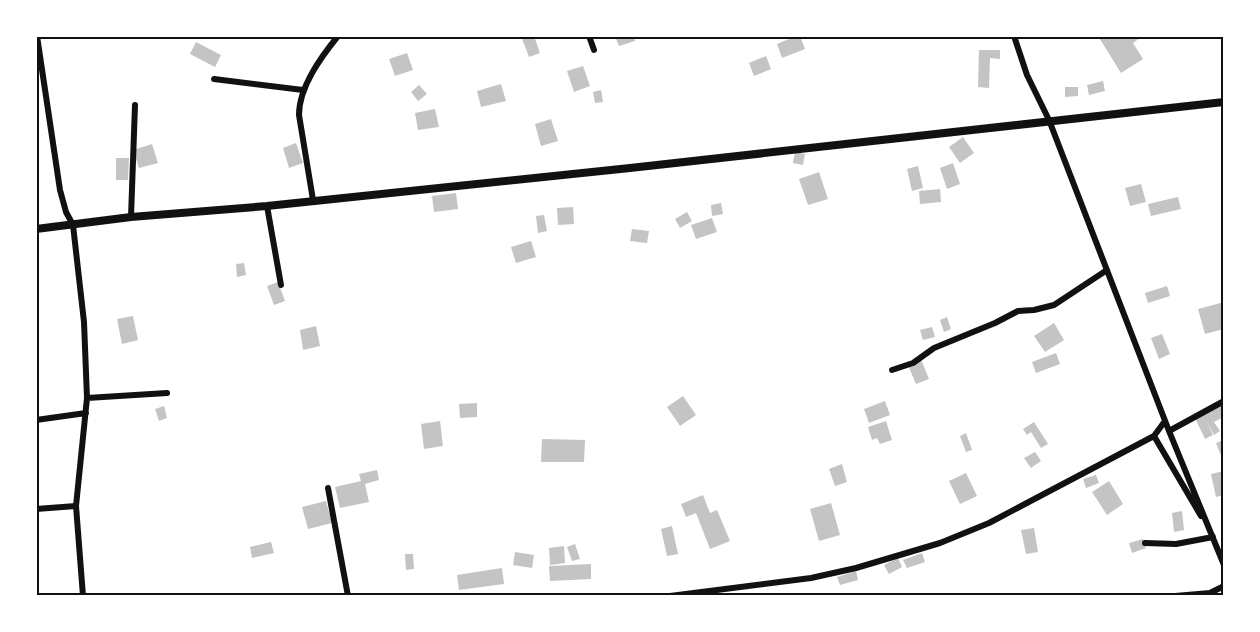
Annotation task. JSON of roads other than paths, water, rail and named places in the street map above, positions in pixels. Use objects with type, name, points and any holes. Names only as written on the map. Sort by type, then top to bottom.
[{"type":"street","points":[[37,36],[60,190],[66,212],[73,225],[84,322],[87,398],[76,506],[83,596]]},
{"type":"street","points":[[313,200],[299,104],[303,90],[338,36]]},
{"type":"street","points":[[589,36],[594,50]]},
{"type":"street","points":[[1014,36],[1027,75],[1049,120],[1165,421],[1224,565]]},
{"type":"street","points":[[214,79],[303,90]]},
{"type":"street","points":[[36,229],[131,217],[267,206],[630,168],[1224,102]]},
{"type":"street","points":[[131,217],[135,105]]},
{"type":"street","points":[[267,206],[280,285]]},
{"type":"street","points":[[892,370],[913,363],[934,348],[995,324],[1018,311],[1054,305],[1107,270]]},
{"type":"street","points":[[87,398],[167,393]]},
{"type":"street","points":[[1169,431],[1224,401]]},
{"type":"street","points":[[36,420],[86,413]]},
{"type":"street","points":[[670,596],[811,578],[856,568],[940,543],[989,524],[1154,436],[1165,421]]},
{"type":"street","points":[[1154,436],[1213,537]]},
{"type":"street","points":[[328,488],[348,596]]},
{"type":"street","points":[[36,509],[76,506]]},
{"type":"street","points":[[1144,543],[1176,544],[1213,537]]},
{"type":"street","points":[[1175,596],[1210,593],[1224,586]]}]
